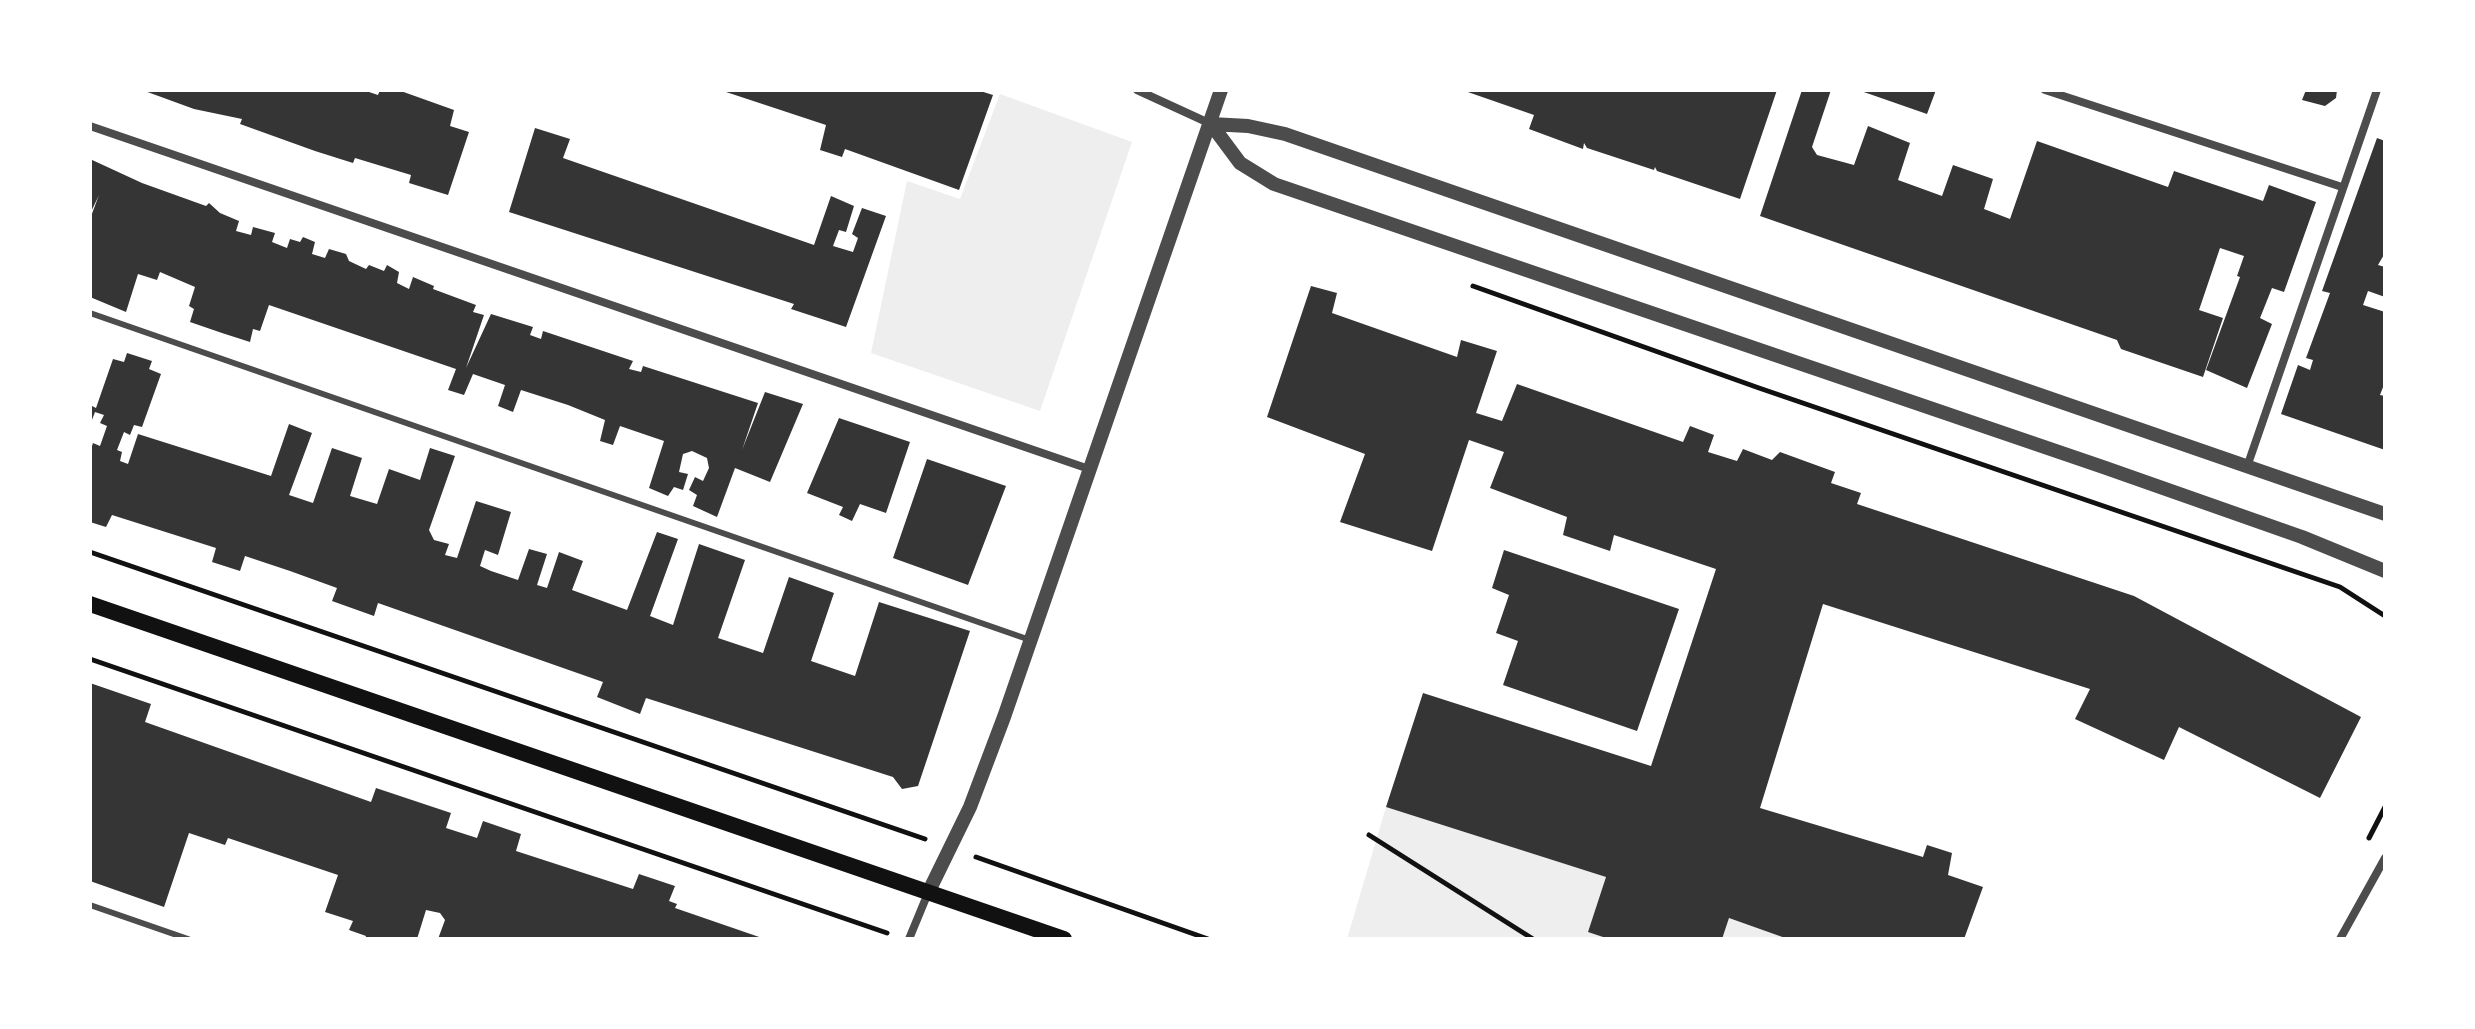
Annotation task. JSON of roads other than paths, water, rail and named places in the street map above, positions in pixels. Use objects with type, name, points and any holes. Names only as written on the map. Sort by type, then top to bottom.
[{"type":"main road","points":[[90,604],[1064,939]]},
{"type":"street","points":[[1137,90],[1211,124],[1248,126],[1285,134],[2248,464],[2385,514]]},
{"type":"street","points":[[909,939],[970,807],[1221,90]]},
{"type":"street","points":[[2045,90],[2342,187]]},
{"type":"street","points":[[2248,464],[2377,90]]},
{"type":"street","points":[[1211,124],[1240,163],[1274,184],[2131,477],[2302,537],[2385,571]]},
{"type":"street","points":[[90,126],[1089,469]]},
{"type":"street","points":[[2340,939],[2385,858]]},
{"type":"lane","points":[[90,313],[1030,640]]},
{"type":"lane","points":[[90,905],[188,939]]}]
